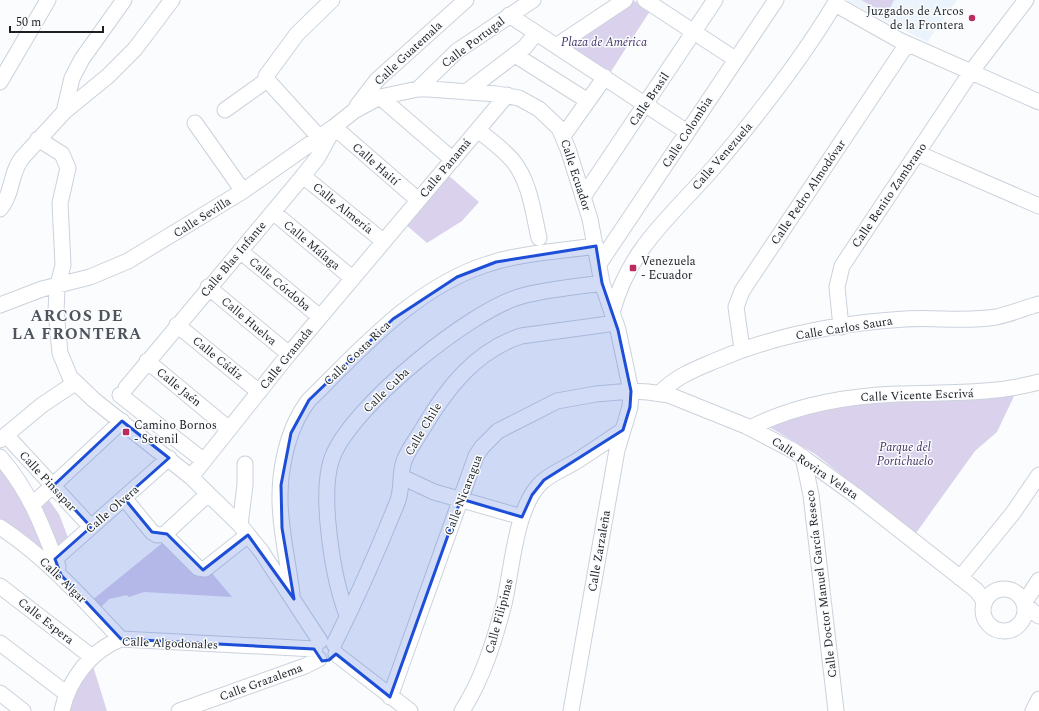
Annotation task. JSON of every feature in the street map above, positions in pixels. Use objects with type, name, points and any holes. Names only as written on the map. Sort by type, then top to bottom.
[{"type":"street","points":[[0,82],[48,0]]},
{"type":"street","points":[[64,112],[72,78],[88,50],[124,0]]},
{"type":"street","points":[[4,203],[17,165],[38,139],[64,112],[108,76],[135,49],[172,0]]},
{"type":"street","points":[[225,110],[267,80],[268,73],[288,45],[332,0]]},
{"type":"street","name":"Calle Guatemala","points":[[354,111],[377,80],[466,0]]},
{"type":"street","name":"Calle Portugal","points":[[418,89],[457,51],[532,0]]},
{"type":"street","points":[[556,46],[625,0]]},
{"type":"street","name":"Calle Brasil","points":[[583,197],[715,0]]},
{"type":"street","name":"Calle Colombia","points":[[599,264],[776,0]]},
{"type":"street","name":"Calle Benito Zambrano","points":[[841,327],[837,287],[842,266],[971,72],[1026,0]]},
{"type":"street","points":[[649,1],[735,59]]},
{"type":"street","points":[[836,2],[907,44],[1039,101]]},
{"type":"street","name":"Calle Venezuela","points":[[614,318],[623,279],[640,250],[707,176],[743,133],[836,2]]},
{"type":"street","points":[[509,15],[687,132]]},
{"type":"street","points":[[466,92],[525,47],[536,33]]},
{"type":"street","name":"Calle Pedro Almodóvar","points":[[742,349],[736,307],[742,291],[907,44]]},
{"type":"street","points":[[515,55],[588,101]]},
{"type":"street","points":[[563,136],[605,78]]},
{"type":"street","points":[[267,80],[320,137]]},
{"type":"street","name":"Calle Ecuador","points":[[334,127],[354,111],[380,97],[418,89],[507,95],[519,98],[539,109],[554,122],[563,136],[583,197],[596,246],[602,283],[614,318],[631,391]]},
{"type":"street","name":"Calle Panamá","points":[[383,241],[507,95]]},
{"type":"street","points":[[380,97],[453,160]]},
{"type":"street","points":[[195,123],[243,191]]},
{"type":"street","name":"Calle Sevilla","points":[[0,305],[42,289],[90,277],[128,261],[243,191],[334,127]]},
{"type":"street","name":"Calle Blas Infante","points":[[204,461],[123,391],[208,287],[304,176],[318,157],[334,127]]},
{"type":"street","name":"Calle Haití","points":[[334,127],[418,200]]},
{"type":"street","points":[[478,130],[507,154],[521,172],[527,188],[539,238]]},
{"type":"street","points":[[38,139],[62,154],[68,168],[60,203],[64,265],[58,285],[56,302],[58,344],[66,369],[74,383],[191,477],[244,530],[292,596],[325,649],[410,711]]},
{"type":"street","points":[[917,153],[1039,206]]},
{"type":"street","points":[[0,174],[17,165]]},
{"type":"street","name":"Calle Almería","points":[[304,176],[383,241]]},
{"type":"street","points":[[0,181],[6,189],[4,203]]},
{"type":"street","name":"Calle Málaga","points":[[273,212],[352,278]]},
{"type":"street","name":"Calle Granada","points":[[191,477],[258,392],[383,241]]},
{"type":"street","name":"Calle Costa Rica","points":[[292,596],[282,528],[281,491],[285,458],[291,433],[299,415],[309,400],[393,319],[412,305],[457,277],[496,262],[596,246]]},
{"type":"street","name":"Calle Córdoba","points":[[240,251],[320,317]]},
{"type":"street","name":"Calle Cuba","points":[[347,615],[340,596],[334,572],[327,496],[328,472],[332,459],[351,426],[388,388],[433,347],[499,304],[522,296],[602,283]]},
{"type":"street","name":"Calle Huelva","points":[[208,287],[289,354]]},
{"type":"street","name":"Calle Carlos Saura","points":[[660,393],[666,386],[687,373],[742,349],[786,337],[841,327],[907,319],[969,319],[995,317],[1039,304]]},
{"type":"street","name":"Calle Chile","points":[[325,649],[347,615],[400,497],[402,477],[407,454],[431,415],[466,370],[484,354],[508,340],[521,336],[614,318]]},
{"type":"street","name":"Calle Cádiz","points":[[177,325],[258,392]]},
{"type":"street","name":"Calle Jaén","points":[[147,361],[229,429]]},
{"type":"street","name":"Calle Vicente Escrivá","points":[[750,428],[789,411],[856,397],[894,394],[982,392],[1006,390],[1039,382]]},
{"type":"street","points":[[3,437],[42,405],[74,383]]},
{"type":"street","name":"Calle Rovira Veleta","points":[[631,391],[660,393],[679,398],[775,440],[803,457],[855,495],[960,578],[988,598]]},
{"type":"street","name":"Calle Zarzaleña","points":[[571,711],[617,450],[630,407],[631,391]]},
{"type":"street","name":"Calle Nicaragua","points":[[390,697],[476,456],[482,447],[498,430],[557,401],[596,394],[631,391]]},
{"type":"street","points":[[33,504],[122,421]]},
{"type":"street","name":"Calle Filipinas","points":[[462,711],[478,682],[492,644],[504,603],[522,517],[532,495],[544,480],[577,461],[622,430]]},
{"type":"street","name":"Calle Pinsapar","points":[[3,437],[92,527]]},
{"type":"street","name":"Calle Pinsapar","points":[[0,457],[22,485],[33,504],[61,575]]},
{"type":"street","name":"Calle Doctor Manuel García Reseco","points":[[803,457],[811,495],[836,711]]},
{"type":"street","name":"Calle Olvera","points":[[55,559],[169,458]]},
{"type":"street","points":[[167,534],[168,538],[201,569],[209,567],[244,530],[245,464]]},
{"type":"street","points":[[960,578],[1013,513],[1039,475]]},
{"type":"street","points":[[402,477],[434,492],[522,517]]},
{"type":"street","points":[[167,534],[168,531],[208,494]]},
{"type":"street","points":[[124,498],[152,532],[157,535],[167,534]]},
{"type":"street","name":"Calle Algar","points":[[0,527],[61,575],[121,639]]},
{"type":"street","points":[[1036,583],[1022,601],[1024,617],[1017,627],[1004,631],[991,627],[984,616],[988,598],[1006,589],[1022,601],[1039,617]]},
{"type":"street","name":"Calle Espera","points":[[0,586],[92,657]]},
{"type":"street","points":[[1021,622],[1039,617]]},
{"type":"street","name":"Calle Algodonales","points":[[62,711],[67,694],[92,657],[104,647],[121,639],[325,649]]},
{"type":"street","points":[[0,642],[67,694]]},
{"type":"street","name":"Calle Grazalema","points":[[178,711],[305,666],[325,649]]},
{"type":"street","points":[[0,693],[23,711]]},
{"type":"street","points":[[1033,711],[1039,699]]},
{"type":"highlighted area","points":[[596,246],[602,283],[618,330],[631,391],[630,407],[623,430],[544,480],[532,495],[522,517],[461,499],[390,697],[336,654],[329,660],[322,661],[314,649],[121,639],[61,575],[55,559],[91,527],[53,486],[122,421],[169,458],[124,498],[152,532],[167,534],[203,570],[248,535],[294,599],[282,528],[281,485],[291,433],[309,400],[393,319],[457,277],[496,262]]},
{"type":"shaded area","points":[[846,0],[957,0],[927,42]]},
{"type":"green space","name":"Plaza de América","points":[[629,0],[633,0],[650,11],[610,73],[565,42]]},
{"type":"green space","points":[[861,0],[894,0],[887,14]]},
{"type":"green space","points":[[448,175],[479,202],[462,221],[427,243],[405,224]]},
{"type":"green space","name":"Parque del Portichuelo","points":[[1016,392],[997,432],[975,451],[916,533],[815,454],[771,428],[771,423],[849,403]]},
{"type":"green space","points":[[0,462],[5,467],[51,557],[0,524]]},
{"type":"green space","points":[[46,496],[59,514],[69,540],[55,551],[36,504]]},
{"type":"green space","points":[[166,540],[211,572],[232,597],[144,592],[129,597],[127,595],[109,599],[99,609],[91,601]]},
{"type":"green space","points":[[93,666],[107,711],[69,711],[81,681]]},
{"type":"place","name":"Juzgados de Arcos de la Frontera","points":[[972,18]]},
{"type":"place","name":"Venezuela - Ecuador","points":[[633,268]]},
{"type":"place","name":"Camino Bornos - Setenil","points":[[126,432]]},
{"type":"district","name":"ARCOS DE LA FRONTERA","points":[[77,324]]}]
